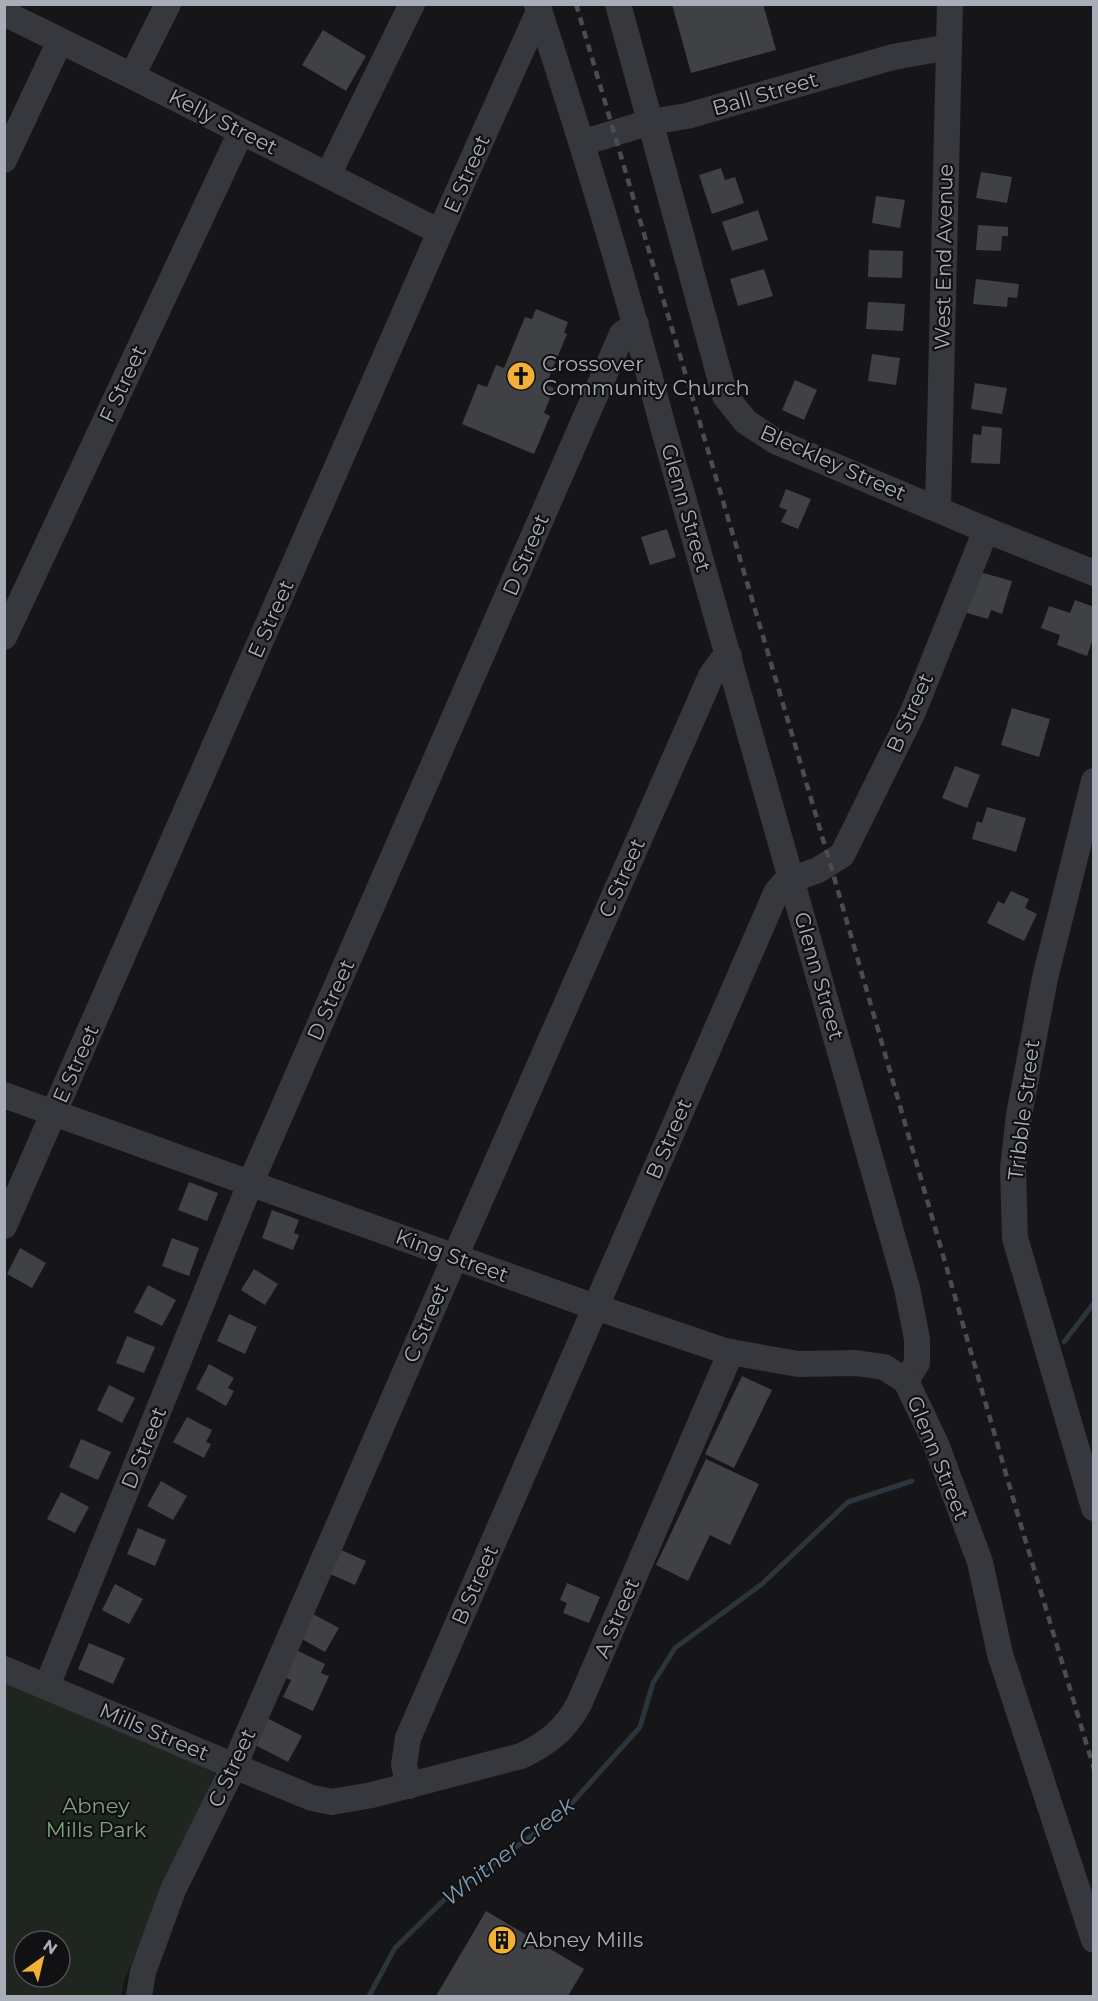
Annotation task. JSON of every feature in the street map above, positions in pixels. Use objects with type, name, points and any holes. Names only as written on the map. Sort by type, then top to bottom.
[{"type":"street","points":[[132,76],[168,4]]},
{"type":"street","points":[[328,174],[412,4]]},
{"type":"street","name":"Bleckley Street","points":[[618,4],[725,396],[746,422],[775,441],[1094,573]]},
{"type":"street","name":"West End Avenue","points":[[938,509],[950,4]]},
{"type":"street","name":"Glenn Street","points":[[538,8],[582,143],[636,324],[663,428],[907,1288],[917,1339],[917,1363],[906,1381],[936,1444],[980,1562],[1000,1654],[1094,1940]]},
{"type":"street","name":"E Street","points":[[4,1226],[538,8]]},
{"type":"street","name":"Kelly Street","points":[[4,13],[441,232]]},
{"type":"street","points":[[4,160],[60,41]]},
{"type":"street","name":"Ball Street","points":[[582,143],[650,122],[687,116],[893,57],[949,46]]},
{"type":"street","name":"F Street","points":[[4,637],[241,132]]},
{"type":"street","name":"D Street","points":[[47,1686],[250,1184],[622,334],[636,324]]},
{"type":"street","name":"B Street","points":[[409,1786],[404,1765],[408,1738],[776,892],[785,882],[818,870],[842,855],[913,712],[986,530]]},
{"type":"street","name":"C Street","points":[[139,1996],[143,1972],[173,1890],[234,1766],[711,676],[721,662],[729,656]]},
{"type":"street","name":"Tribble Street","points":[[1091,1491],[1015,1238],[1013,1169],[1019,1115],[1045,978],[1094,781]]},
{"type":"street","name":"King Street","points":[[4,1095],[596,1308],[731,1352],[798,1364],[856,1363],[884,1367],[906,1381]]},
{"type":"street","name":"A Street","points":[[409,1786],[521,1756],[542,1746],[559,1733],[572,1717],[584,1694],[731,1352]]},
{"type":"street","name":"Mills Street","points":[[4,1668],[312,1798],[332,1802],[349,1800],[409,1786]]},
{"type":"green space","name":"Abney Mills Park","points":[[4,1682],[217,1768],[124,1981],[121,1996],[5,1996]]},
{"type":"building","points":[[672,4],[763,4],[776,50],[691,73]]},
{"type":"building","points":[[323,30],[366,56],[346,91],[302,65]]},
{"type":"building","points":[[721,168],[725,180],[735,177],[744,203],[712,214],[699,175]]},
{"type":"building","points":[[981,172],[1012,177],[1007,203],[976,198]]},
{"type":"building","points":[[876,196],[905,200],[900,228],[872,223]]},
{"type":"building","points":[[758,210],[768,240],[732,251],[722,222]]},
{"type":"building","points":[[978,225],[1008,227],[1008,236],[1002,236],[1001,251],[976,250]]},
{"type":"building","points":[[869,250],[903,251],[902,278],[868,277]]},
{"type":"building","points":[[764,269],[773,296],[738,306],[730,279]]},
{"type":"building","points":[[976,279],[1019,284],[1017,298],[1008,297],[1007,307],[973,304]]},
{"type":"building","points":[[868,302],[905,304],[903,331],[866,329]]},
{"type":"building","name":"Crossover Community Church","points":[[536,309],[568,322],[564,333],[567,334],[546,385],[554,388],[544,413],[550,416],[534,454],[462,424],[478,384],[487,387],[496,365],[504,368],[525,317],[532,319]]},
{"type":"building","points":[[872,354],[900,358],[896,385],[868,381]]},
{"type":"building","points":[[795,380],[817,390],[804,420],[782,410]]},
{"type":"building","points":[[975,383],[1007,388],[1002,414],[971,409]]},
{"type":"building","points":[[982,426],[1002,428],[1000,464],[971,463],[973,434],[981,435]]},
{"type":"building","points":[[786,489],[811,499],[798,529],[781,522],[787,510],[779,507]]},
{"type":"building","points":[[667,529],[676,557],[650,565],[641,537]]},
{"type":"building","points":[[976,571],[1012,581],[1002,614],[991,610],[988,619],[964,612]]},
{"type":"building","points":[[1075,600],[1094,607],[1094,636],[1087,656],[1057,645],[1060,635],[1041,628],[1049,606],[1070,613]]},
{"type":"building","points":[[1012,708],[1050,719],[1039,757],[1001,745]]},
{"type":"building","points":[[955,766],[980,775],[967,808],[942,798]]},
{"type":"building","points":[[987,807],[1026,818],[1016,852],[972,839],[977,821],[982,823]]},
{"type":"building","points":[[1011,891],[1029,899],[1025,908],[1037,914],[1024,941],[987,923],[998,901],[1004,904]]},
{"type":"building","points":[[189,1182],[218,1193],[207,1221],[178,1210]]},
{"type":"building","points":[[272,1210],[299,1220],[294,1233],[299,1235],[293,1250],[262,1238]]},
{"type":"building","points":[[172,1238],[199,1248],[189,1276],[162,1266]]},
{"type":"building","points":[[20,1248],[46,1263],[32,1288],[7,1274]]},
{"type":"building","points":[[254,1269],[278,1284],[265,1305],[241,1290]]},
{"type":"building","points":[[148,1285],[176,1300],[162,1326],[134,1312]]},
{"type":"building","points":[[229,1314],[257,1327],[245,1354],[217,1341]]},
{"type":"building","points":[[127,1336],[155,1347],[144,1373],[116,1363]]},
{"type":"building","points":[[209,1364],[234,1378],[228,1388],[234,1391],[226,1406],[196,1389]]},
{"type":"building","points":[[742,1376],[772,1390],[734,1468],[705,1454]]},
{"type":"building","points":[[109,1385],[135,1398],[122,1423],[97,1410]]},
{"type":"building","points":[[187,1417],[212,1430],[206,1442],[211,1444],[204,1458],[173,1442]]},
{"type":"building","points":[[81,1439],[111,1452],[98,1480],[69,1467]]},
{"type":"building","points":[[706,1459],[759,1484],[730,1545],[710,1535],[688,1581],[656,1565]]},
{"type":"building","points":[[161,1481],[187,1496],[173,1520],[147,1506]]},
{"type":"building","points":[[61,1492],[89,1507],[75,1533],[47,1519]]},
{"type":"building","points":[[138,1528],[166,1540],[155,1566],[127,1554]]},
{"type":"building","points":[[339,1549],[366,1561],[355,1585],[328,1573]]},
{"type":"building","points":[[567,1583],[600,1597],[589,1623],[563,1613],[567,1603],[560,1600]]},
{"type":"building","points":[[115,1584],[143,1599],[129,1624],[102,1610]]},
{"type":"building","points":[[313,1614],[339,1628],[325,1652],[300,1638]]},
{"type":"building","points":[[89,1643],[125,1658],[113,1684],[78,1669]]},
{"type":"building","points":[[296,1650],[325,1664],[321,1673],[329,1676],[313,1711],[283,1697],[291,1680],[284,1677]]},
{"type":"building","points":[[267,1718],[302,1736],[288,1762],[253,1744]]},
{"type":"building","name":"Abney Mills","points":[[486,1911],[584,1969],[568,1996],[436,1996]]},
{"type":"waterway","name":"Whitner Creek","points":[[1064,1342],[1094,1303]]},
{"type":"waterway","name":"Whitner Creek","points":[[369,1996],[395,1948],[446,1898],[564,1812],[640,1727],[653,1683],[675,1648],[762,1584],[848,1502],[912,1481]]},
{"type":"railway","points":[[576,4],[830,863],[1017,1512],[1094,1769]]},
{"type":"place","name":"Crossover Community Church","points":[[521,376]]},
{"type":"place","name":"Abney Mills","points":[[502,1940]]}]
